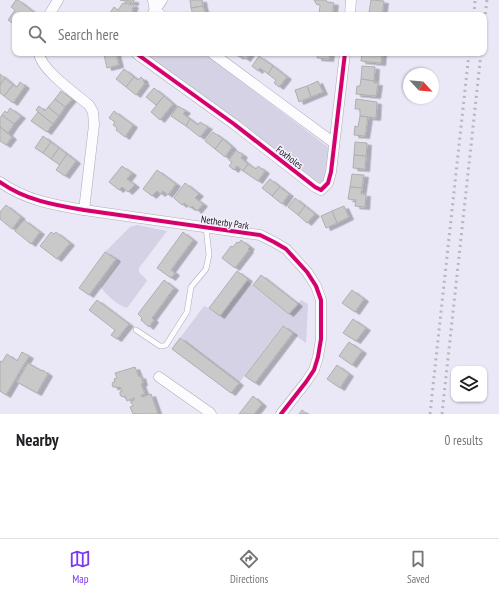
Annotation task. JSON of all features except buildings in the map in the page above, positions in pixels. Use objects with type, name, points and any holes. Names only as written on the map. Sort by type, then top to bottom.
[{"type":"street","points":[[51,12],[58,0]]},
{"type":"street","points":[[153,0],[156,12]]},
{"type":"street","points":[[157,12],[162,0]]},
{"type":"street","points":[[350,12],[352,0]]},
{"type":"street","points":[[39,56],[49,71],[89,105],[93,112],[94,125],[84,210]]},
{"type":"street","name":"Foxholes","points":[[140,56],[234,124],[315,187],[321,190],[328,183],[330,172],[345,56]]},
{"type":"street","points":[[216,56],[334,143]]},
{"type":"street","name":"Netherby Park","points":[[0,182],[10,189],[25,196],[58,205],[260,235],[286,248],[307,272],[316,286],[321,300],[321,339],[314,370],[281,414]]},
{"type":"street","points":[[160,377],[210,414]]},
{"type":"lane","points":[[136,330],[160,346],[166,345],[187,312],[191,287],[206,269],[209,255],[206,227]]},
{"type":"shaded area","points":[[144,56],[208,56],[328,147],[329,150],[324,181],[321,184],[313,185]]},
{"type":"shaded area","points":[[137,225],[167,231],[139,268],[139,272],[147,281],[127,308],[116,303],[101,288],[119,262],[105,252],[130,227]]},
{"type":"shaded area","points":[[247,281],[289,314],[301,300],[308,304],[306,343],[282,326],[239,383],[180,338],[204,306],[209,308]]},
{"type":"railway","points":[[474,12],[475,0]]},
{"type":"railway","points":[[486,12],[487,0]]},
{"type":"railway","points":[[430,414],[469,56]]},
{"type":"railway","points":[[442,414],[481,56]]},
{"type":"cycle path","points":[[140,56],[234,124],[315,187],[321,190],[328,183],[331,172],[345,56]]},
{"type":"cycle path","points":[[0,182],[19,193],[51,204],[260,235],[286,249],[307,272],[316,286],[321,300],[321,339],[314,370],[281,414]]}]
